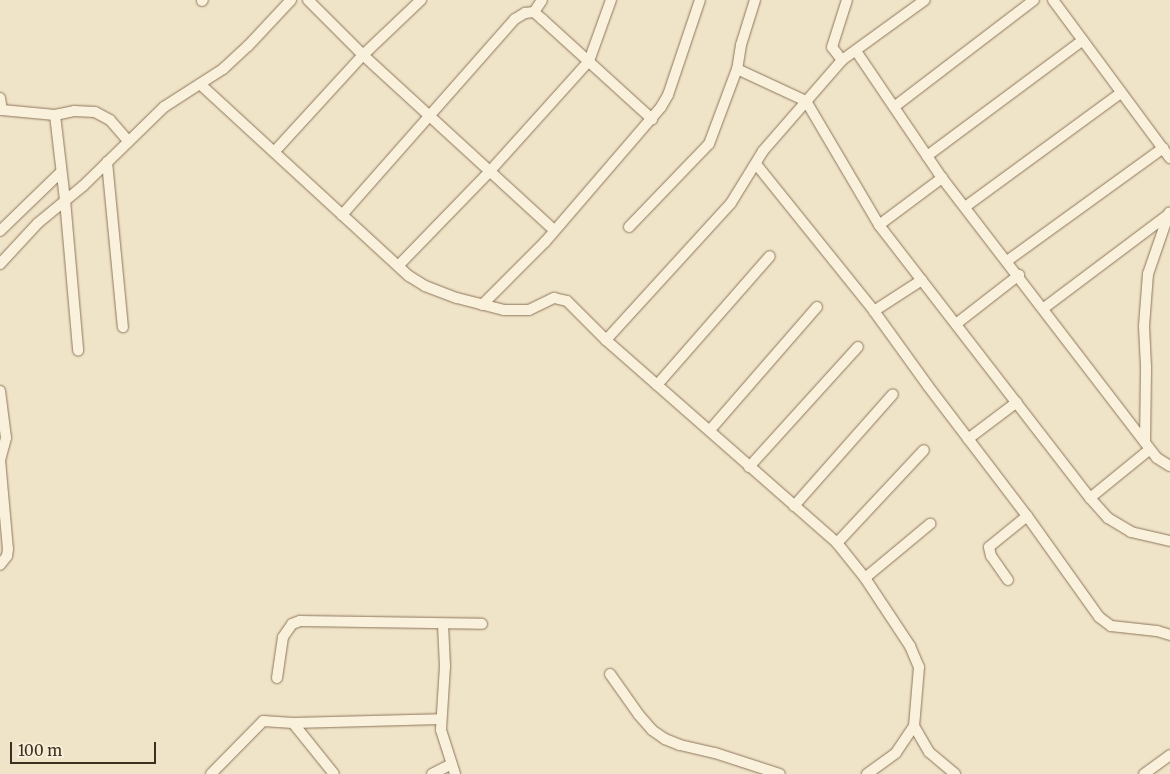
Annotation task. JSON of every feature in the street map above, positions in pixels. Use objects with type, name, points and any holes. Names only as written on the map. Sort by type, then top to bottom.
[{"type":"street","points":[[0,264],[38,224],[164,107],[223,69],[248,46],[291,0]]},
{"type":"street","points":[[308,0],[363,55],[554,230]]},
{"type":"street","points":[[275,151],[363,55],[420,0]]},
{"type":"street","points":[[534,12],[542,0]]},
{"type":"street","points":[[399,265],[490,171],[588,61],[611,0]]},
{"type":"street","points":[[482,305],[554,230],[652,119],[668,95],[700,0]]},
{"type":"street","points":[[629,227],[709,144],[738,69],[741,45],[755,0]]},
{"type":"street","points":[[842,60],[832,47],[847,0]]},
{"type":"street","points":[[606,340],[731,203],[763,151],[806,100],[820,88],[842,60],[925,0]]},
{"type":"street","points":[[894,107],[1034,0]]},
{"type":"street","points":[[1053,0],[1170,158]]},
{"type":"street","points":[[342,215],[515,19],[525,13],[534,12],[652,119]]},
{"type":"street","points":[[927,156],[1083,40]]},
{"type":"street","points":[[856,51],[942,178],[1044,308],[1148,446],[1161,462],[1170,466]]},
{"type":"street","points":[[738,69],[806,100],[879,225],[1090,498],[1108,518],[1130,532],[1170,541]]},
{"type":"street","points":[[200,84],[409,276],[425,286],[482,305],[504,310],[529,310],[548,300],[562,299],[567,301],[606,340],[837,544],[865,578],[916,657],[919,678],[914,726],[896,753],[867,774]]},
{"type":"street","points":[[965,207],[1122,92]]},
{"type":"street","points":[[0,98],[1,110],[54,115],[74,111],[95,112],[110,120],[128,141]]},
{"type":"street","points":[[54,115],[65,200],[78,350]]},
{"type":"street","points":[[1007,261],[1163,148]]},
{"type":"street","points":[[106,162],[122,327]]},
{"type":"street","points":[[756,164],[874,311],[1027,516],[1099,617],[1111,626],[1157,630],[1170,635]]},
{"type":"street","points":[[0,231],[61,172]]},
{"type":"street","points":[[879,225],[942,178]]},
{"type":"street","points":[[1044,308],[1170,213]]},
{"type":"street","points":[[1090,498],[1148,446],[1144,326],[1148,274],[1170,213]]},
{"type":"street","points":[[657,385],[770,256]]},
{"type":"street","points":[[956,324],[1018,275]]},
{"type":"street","points":[[874,311],[922,280]]},
{"type":"street","points":[[710,430],[817,307]]},
{"type":"street","points":[[749,467],[858,347]]},
{"type":"street","points":[[0,391],[6,438],[0,460],[1,484],[8,549],[7,556],[0,565]]},
{"type":"street","points":[[794,506],[893,394]]},
{"type":"street","points":[[968,439],[1017,402]]},
{"type":"street","points":[[837,544],[924,450]]},
{"type":"street","points":[[1008,580],[991,556],[989,547],[1027,516]]},
{"type":"street","points":[[865,578],[930,524]]},
{"type":"street","points":[[277,678],[282,636],[292,624],[300,621],[482,624]]},
{"type":"street","points":[[432,774],[454,769],[441,730],[445,666],[443,624]]},
{"type":"street","points":[[610,674],[638,715],[652,730],[665,739],[680,745],[715,752],[780,774]]},
{"type":"street","points":[[211,774],[263,721],[293,723],[441,719]]},
{"type":"street","points":[[293,723],[334,774]]},
{"type":"street","points":[[914,726],[929,752],[955,774]]},
{"type":"street","points":[[1152,772],[1170,755]]}]
